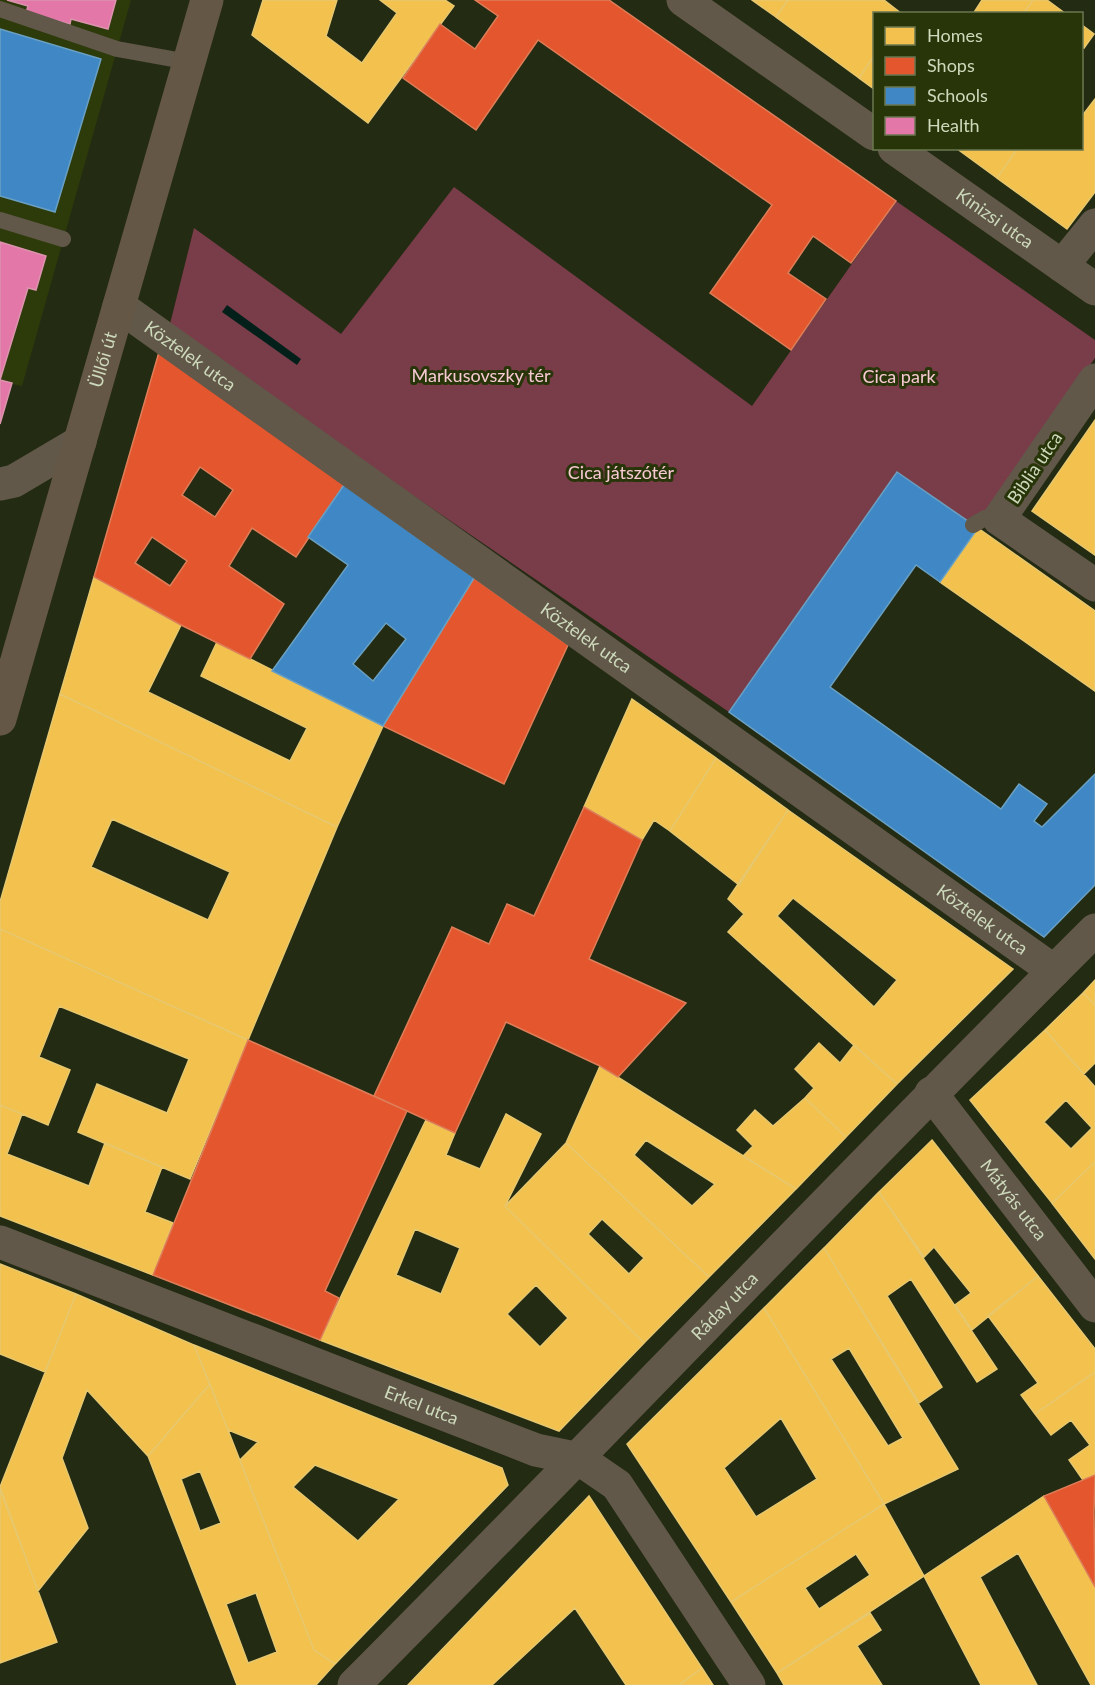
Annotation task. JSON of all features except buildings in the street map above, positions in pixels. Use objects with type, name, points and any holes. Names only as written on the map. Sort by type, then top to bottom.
[{"type":"main road","name":"Üllői út","points":[[0,719],[207,0]]},
{"type":"street","points":[[683,0],[873,134]]},
{"type":"street","name":"Kinizsi utca","points":[[897,150],[1095,289]]},
{"type":"street","points":[[1062,266],[1095,225]]},
{"type":"street","name":"Köztelek utca","points":[[119,306],[1054,971]]},
{"type":"street","name":"Biblia utca","points":[[1095,380],[986,522],[1095,585]]},
{"type":"street","points":[[0,484],[14,481],[80,442]]},
{"type":"street","name":"Ráday utca","points":[[354,1685],[579,1459],[931,1093],[1095,930]]},
{"type":"street","name":"Mátyás utca","points":[[931,1093],[1095,1306]]},
{"type":"street","name":"Erkel utca","points":[[0,1242],[536,1450],[579,1459],[617,1485],[749,1685]]},
{"type":"lane","points":[[0,9],[117,49],[189,62]]},
{"type":"lane","points":[[0,220],[63,239]]},
{"type":"shaded area","points":[[0,0],[131,0],[22,386],[12,384],[0,424]]},
{"type":"green space","name":"Markusovszky tér","points":[[454,187],[752,406],[896,201],[1095,340],[1095,358],[978,528],[897,472],[729,712],[169,328],[194,228],[341,334]]},
{"type":"water","points":[[227,305],[301,359],[297,365],[222,312]]},
{"type":"park label","name":"Cica park","points":[[899,377]]},
{"type":"park label","name":"Cica játszótér","points":[[621,473]]}]
